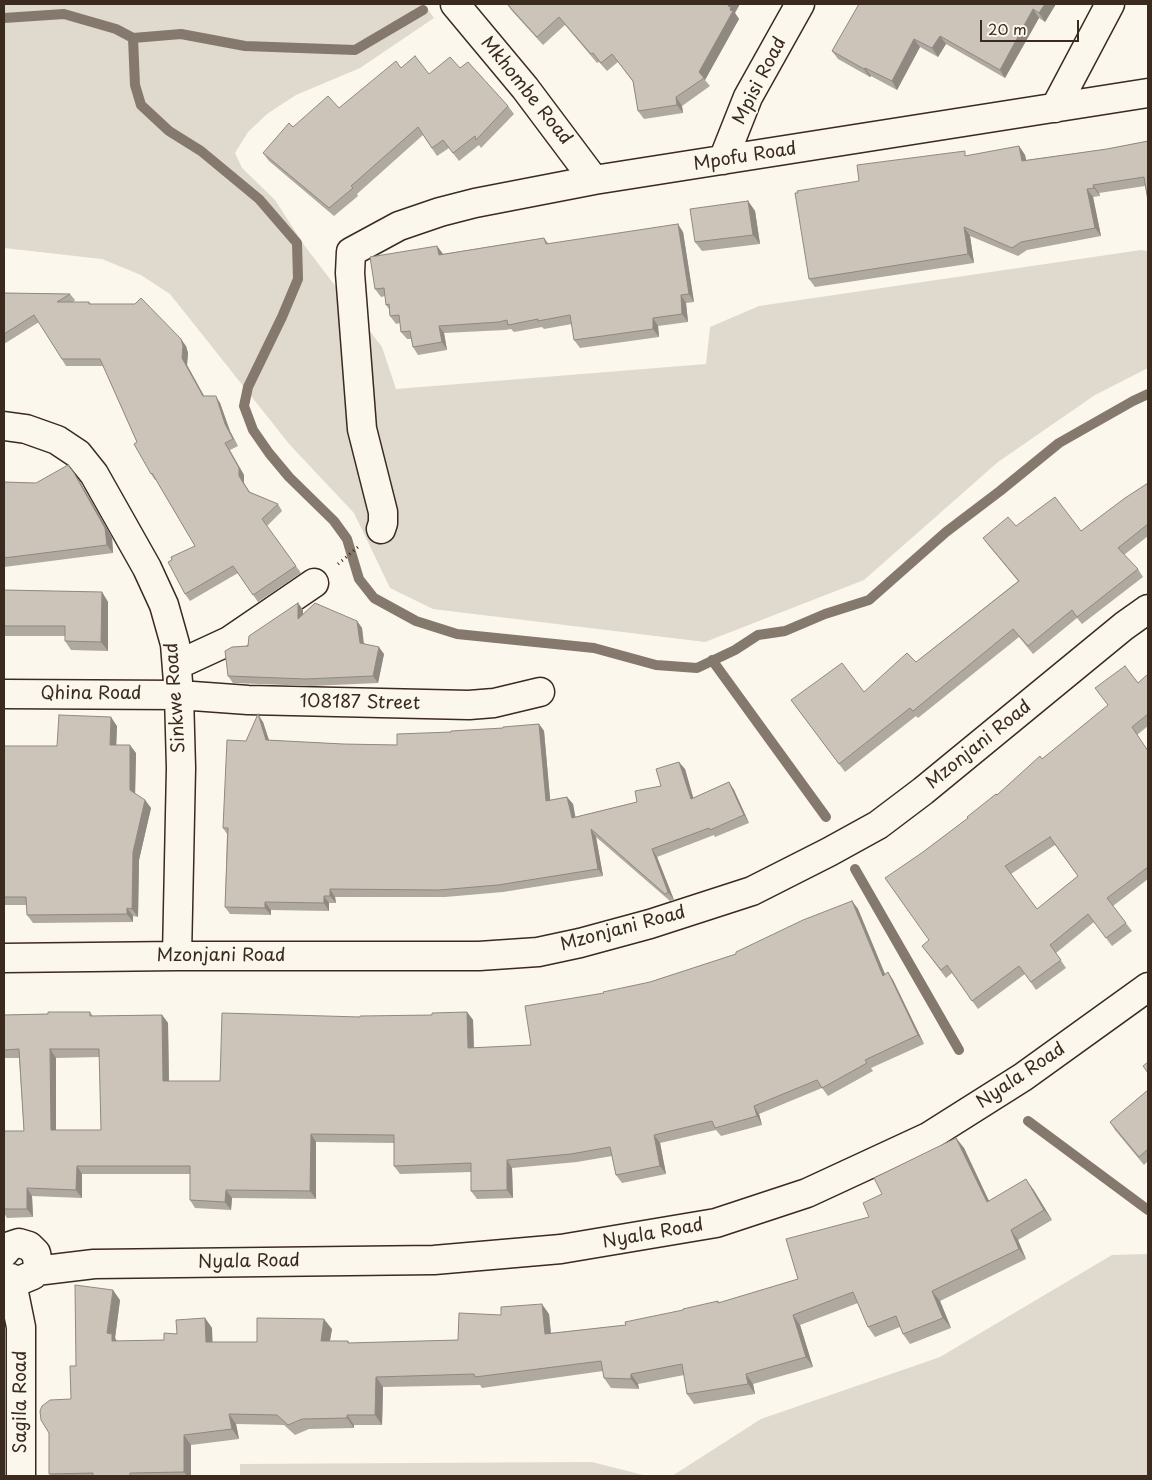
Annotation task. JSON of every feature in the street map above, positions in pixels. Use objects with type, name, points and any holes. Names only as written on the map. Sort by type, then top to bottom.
[{"type":"street","name":"Mkhombe Road","points":[[455,4],[525,88],[594,180]]},
{"type":"street","name":"Mpisi Road","points":[[723,160],[748,97],[800,4]]},
{"type":"street","points":[[1055,108],[1110,4]]},
{"type":"street","name":"Mpofu Road","points":[[381,529],[383,512],[362,429],[350,273],[351,252],[399,226],[440,212],[475,203],[594,180],[1148,93]]},
{"type":"street","name":"Sinkwe Road","points":[[4,426],[26,429],[56,440],[78,454],[94,474],[147,568],[164,605],[175,644],[181,768],[177,956]]},
{"type":"street","points":[[177,665],[229,641],[314,583]]},
{"type":"street","name":"Mzonjani Road","points":[[4,958],[479,956],[538,952],[650,924],[752,891],[878,825],[931,785],[1124,626],[1148,609]]},
{"type":"street","name":"108187 Street","points":[[178,695],[248,700],[469,705],[494,703],[540,692]]},
{"type":"street","name":"Qhina Road","points":[[4,694],[178,695]]},
{"type":"street","name":"Nyala Road","points":[[14,1265],[434,1260],[560,1249],[716,1223],[807,1193],[928,1137],[1023,1077],[1148,987]]},
{"type":"street","name":"Sagila Road","points":[[14,1265],[21,1327],[20,1476]]},
{"type":"path","points":[[314,583],[381,529]]},
{"type":"shaded area","points":[[4,4],[424,4],[434,18],[360,68],[296,95],[267,114],[248,132],[235,153],[242,168],[275,200],[304,245],[382,347],[396,389],[706,364],[710,327],[759,306],[1141,250],[1148,251],[1148,368],[1095,395],[998,462],[864,580],[705,642],[433,609],[390,588],[354,513],[290,445],[170,294],[141,275],[102,259],[4,248]]},
{"type":"shaded area","points":[[1148,1254],[1148,1476],[672,1476],[761,1419],[940,1357],[1112,1255]]},
{"type":"shaded area","points":[[592,1462],[647,1476],[240,1476],[240,1464]]},
{"type":"building","points":[[507,4],[729,4],[730,10],[733,11],[699,72],[704,78],[676,97],[677,105],[638,111],[633,81],[612,54],[601,63],[559,17],[537,37]]},
{"type":"building","points":[[859,4],[1045,4],[1039,13],[1033,9],[1000,70],[940,36],[932,48],[914,39],[892,81],[864,69],[832,51]]},
{"type":"building","points":[[415,56],[429,74],[450,57],[460,68],[468,62],[508,106],[476,140],[475,136],[453,153],[443,140],[432,148],[418,127],[329,208],[263,153],[289,123],[293,127],[328,96],[339,108],[396,61],[401,68]]},
{"type":"building","points":[[1148,141],[1148,201],[1144,177],[1093,185],[1094,188],[1087,189],[1095,228],[1021,242],[1012,248],[964,227],[968,254],[809,279],[795,193],[798,193],[797,191],[859,181],[857,165],[965,151],[965,156],[1019,146],[1022,161]]},
{"type":"building","points":[[748,201],[753,235],[695,242],[690,209]]},
{"type":"building","points":[[678,224],[689,294],[681,295],[682,314],[653,318],[653,329],[574,340],[570,315],[508,325],[507,320],[439,326],[442,342],[413,347],[410,331],[401,332],[399,315],[390,316],[389,304],[386,305],[384,288],[375,289],[370,257],[437,246],[439,255],[544,238],[546,244]]},
{"type":"building","points":[[4,293],[70,294],[57,302],[89,302],[89,304],[135,304],[141,298],[181,339],[183,346],[182,358],[203,396],[216,396],[225,424],[233,439],[225,443],[239,468],[239,476],[249,492],[278,504],[262,519],[296,566],[253,595],[233,566],[185,594],[168,562],[172,560],[171,557],[195,546],[134,444],[137,442],[100,359],[62,359],[34,315],[4,334]]},
{"type":"building","points":[[68,465],[105,528],[107,545],[4,558],[4,482],[36,483]]},
{"type":"building","points":[[1148,483],[1148,524],[1118,548],[1138,569],[1077,617],[1072,610],[1028,646],[1013,629],[913,711],[910,708],[839,764],[791,700],[842,663],[864,692],[907,653],[916,662],[1019,581],[983,538],[1008,517],[1016,526],[1055,497],[1081,531]]},
{"type":"building","points":[[4,590],[102,592],[101,642],[65,641],[65,626],[4,626]]},
{"type":"building","points":[[298,603],[298,619],[315,603],[357,621],[360,643],[379,647],[373,676],[306,679],[228,676],[225,651],[232,647],[248,646],[249,636]]},
{"type":"building","points":[[1125,666],[1138,683],[1148,674],[1148,714],[1132,727],[1148,751],[1148,867],[1107,898],[1126,923],[1106,938],[1088,914],[1050,945],[1061,960],[1031,982],[1019,966],[972,1001],[947,965],[941,970],[922,946],[929,940],[885,878],[968,818],[1040,756],[1042,759],[1108,705],[1095,688]],"holes":[[[1050,837],[1078,876],[1037,909],[1005,866]]]},
{"type":"building","points":[[258,714],[266,740],[343,744],[397,745],[397,734],[451,732],[539,724],[546,801],[567,797],[572,818],[637,802],[635,791],[661,786],[656,769],[679,762],[691,799],[729,782],[744,815],[710,830],[709,828],[652,849],[668,892],[665,894],[591,829],[598,869],[498,885],[439,890],[330,889],[330,896],[324,896],[324,903],[265,902],[265,908],[225,907],[228,828],[223,828],[227,740],[246,741]]},
{"type":"building","points":[[59,715],[111,717],[110,745],[130,745],[130,790],[145,800],[133,852],[132,909],[127,908],[127,914],[27,915],[26,897],[4,897],[4,746],[57,746]]},
{"type":"building","points":[[852,901],[883,976],[888,972],[918,1035],[865,1060],[867,1063],[822,1088],[817,1080],[754,1106],[757,1116],[715,1128],[712,1121],[654,1135],[660,1166],[616,1175],[610,1147],[571,1154],[507,1160],[507,1190],[471,1191],[471,1163],[394,1166],[394,1135],[311,1134],[310,1191],[226,1190],[225,1202],[190,1200],[190,1166],[77,1166],[76,1190],[27,1188],[27,1209],[4,1209],[4,1132],[24,1131],[19,1049],[4,1050],[4,1015],[90,1012],[90,1016],[162,1015],[163,1081],[220,1081],[222,1013],[360,1017],[467,1012],[468,1048],[531,1045],[525,1006],[604,993],[650,982],[736,954],[736,952],[803,920]],"holes":[[[50,1049],[99,1049],[101,1130],[51,1130]]]},
{"type":"building","points":[[1148,1062],[1148,1073],[1143,1066]]},
{"type":"building","points":[[1148,1090],[1148,1149],[1139,1157],[1110,1122]]},
{"type":"building","points":[[956,1138],[987,1202],[1026,1179],[1044,1210],[1011,1230],[1019,1249],[932,1291],[943,1318],[903,1334],[896,1316],[868,1327],[853,1292],[793,1315],[806,1357],[746,1374],[748,1384],[687,1394],[682,1364],[631,1374],[631,1379],[604,1378],[601,1361],[475,1377],[474,1374],[376,1377],[375,1415],[347,1415],[347,1418],[302,1419],[288,1425],[277,1415],[229,1414],[232,1429],[184,1435],[184,1472],[130,1473],[130,1476],[93,1476],[93,1473],[49,1474],[49,1433],[41,1420],[40,1411],[42,1406],[50,1400],[71,1399],[70,1366],[76,1366],[75,1285],[113,1290],[107,1333],[112,1334],[112,1341],[164,1340],[164,1333],[177,1334],[176,1320],[205,1318],[206,1342],[257,1342],[257,1318],[324,1319],[321,1341],[348,1341],[348,1343],[458,1340],[459,1313],[501,1315],[501,1307],[542,1304],[545,1334],[626,1325],[625,1322],[718,1301],[718,1303],[798,1279],[786,1239],[869,1217],[863,1203],[882,1194],[874,1178]]},
{"type":"waterway","points":[[133,38],[181,34],[245,46],[355,50],[423,10]]},
{"type":"waterway","points":[[4,18],[64,14],[116,29],[133,38],[135,85],[141,105],[169,131],[201,151],[259,199],[297,243],[298,279],[248,387],[244,406],[253,430],[269,453],[289,477],[334,521],[347,539],[359,579],[374,598],[416,621],[457,634],[594,648],[656,665],[697,668],[735,650],[758,635],[785,631],[825,614],[869,600],[946,532],[1059,443],[1148,394]]},
{"type":"waterway","points":[[712,660],[826,817]]},
{"type":"waterway","points":[[855,869],[959,1050]]},
{"type":"waterway","points":[[1028,1121],[1148,1210]]}]
